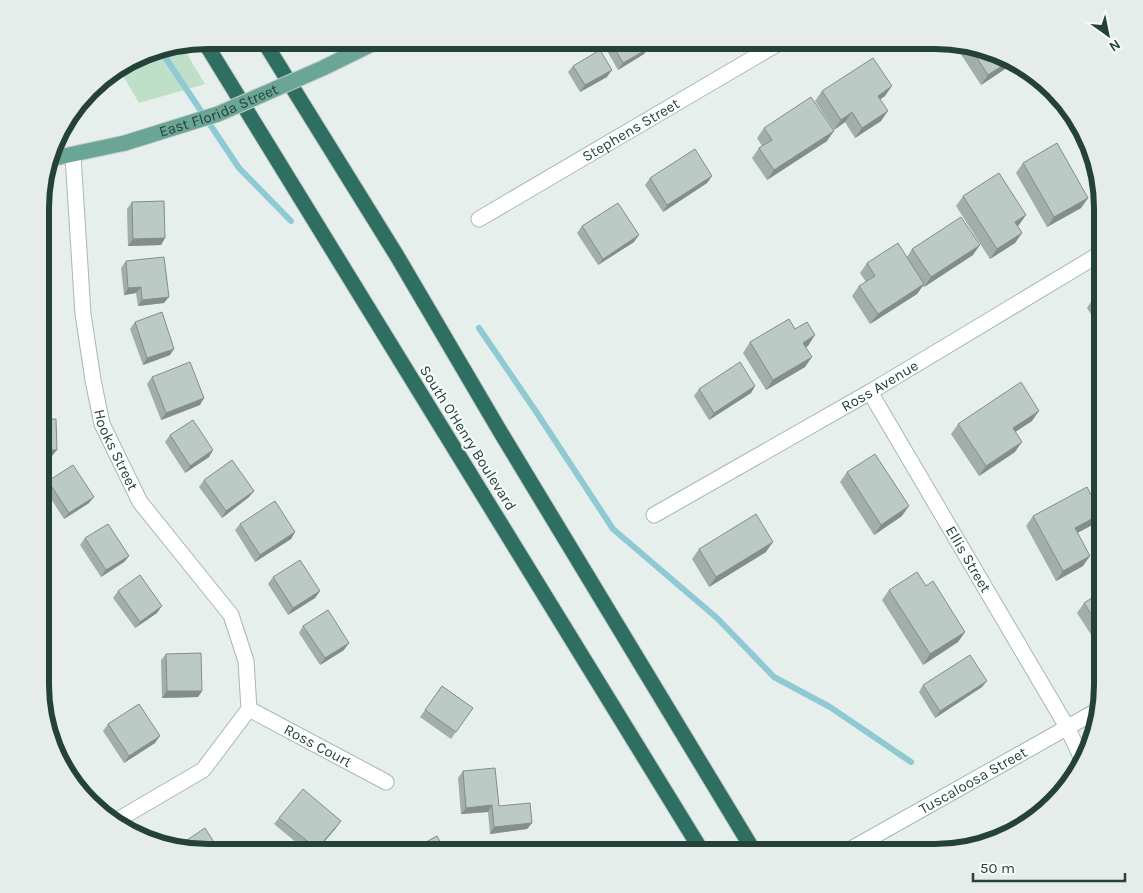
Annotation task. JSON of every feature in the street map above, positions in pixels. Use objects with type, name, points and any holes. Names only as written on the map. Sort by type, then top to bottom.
[{"type":"highway","name":"South O'Henry Boulevard","points":[[209,49],[697,844]]},
{"type":"highway","name":"South O'Henry Boulevard","points":[[269,49],[398,256],[501,433],[749,844]]},
{"type":"main road","name":"East Florida Street","points":[[57,158],[125,143],[218,114],[323,68],[361,49]]},
{"type":"street","name":"Stephens Street","points":[[479,219],[769,49]]},
{"type":"street","name":"Hooks Street","points":[[73,156],[83,314],[102,424],[140,502],[231,614],[246,661],[249,709]]},
{"type":"street","name":"Ross Avenue","points":[[654,515],[870,392],[1094,257]]},
{"type":"street","name":"Ellis Street","points":[[870,392],[1067,727],[1079,752]]},
{"type":"street","name":"Ross Court","points":[[249,709],[386,782]]},
{"type":"street","points":[[121,818],[203,770],[249,709]]},
{"type":"street","name":"Tuscaloosa Street","points":[[860,844],[1091,714]]},
{"type":"green space","points":[[185,51],[205,84],[139,103],[122,74],[157,57]]},
{"type":"building","points":[[615,49],[647,49],[623,63]]},
{"type":"building","points":[[600,50],[612,70],[585,85],[573,66]]},
{"type":"building","points":[[974,54],[1004,65],[988,75]]},
{"type":"building","points":[[873,58],[892,86],[878,96],[888,111],[862,128],[852,112],[841,120],[822,91]]},
{"type":"building","points":[[811,97],[834,131],[774,170],[759,148],[772,140],[764,128]]},
{"type":"building","points":[[1057,143],[1088,198],[1054,217],[1023,163]]},
{"type":"building","points":[[695,149],[712,176],[667,205],[650,178]]},
{"type":"building","points":[[999,173],[1026,215],[1015,222],[1022,233],[997,249],[963,196]]},
{"type":"building","points":[[164,201],[165,238],[133,239],[132,202]]},
{"type":"building","points":[[618,203],[639,235],[603,259],[582,226]]},
{"type":"building","points":[[961,217],[980,245],[931,277],[912,249]]},
{"type":"building","points":[[898,243],[924,284],[878,314],[859,286],[875,276],[867,263]]},
{"type":"building","points":[[164,257],[169,297],[142,300],[141,287],[128,288],[126,261]]},
{"type":"building","points":[[162,312],[174,349],[147,358],[135,322]]},
{"type":"building","points":[[789,319],[795,329],[807,322],[815,335],[803,343],[812,357],[773,380],[750,342]]},
{"type":"building","points":[[190,362],[204,398],[166,413],[152,377]]},
{"type":"building","points":[[740,362],[755,386],[714,413],[699,389]]},
{"type":"building","points":[[1021,382],[1039,411],[1013,428],[1022,442],[986,466],[958,424]]},
{"type":"building","points":[[49,419],[56,419],[57,450],[49,450]]},
{"type":"building","points":[[193,420],[213,450],[190,466],[170,435]]},
{"type":"building","points":[[875,454],[909,506],[881,525],[847,472]]},
{"type":"building","points":[[232,460],[254,491],[226,511],[204,480]]},
{"type":"building","points":[[73,465],[94,497],[69,513],[49,480]]},
{"type":"building","points":[[1087,487],[1094,500],[1094,518],[1075,528],[1090,556],[1063,571],[1033,516]]},
{"type":"building","points":[[275,501],[295,532],[260,555],[240,524]]},
{"type":"building","points":[[756,514],[773,542],[716,577],[699,549]]},
{"type":"building","points":[[108,524],[129,556],[106,570],[85,538]]},
{"type":"building","points":[[300,560],[320,591],[293,608],[273,577]]},
{"type":"building","points":[[917,572],[926,586],[933,581],[965,632],[930,654],[889,590]]},
{"type":"building","points":[[140,575],[162,606],[140,622],[118,591]]},
{"type":"building","points":[[1094,597],[1094,618],[1084,603]]},
{"type":"building","points":[[328,610],[349,643],[325,658],[303,626]]},
{"type":"building","points":[[201,653],[202,691],[167,691],[166,654]]},
{"type":"building","points":[[970,655],[987,681],[940,711],[923,685]]},
{"type":"building","points":[[442,686],[473,708],[456,732],[425,710]]},
{"type":"building","points":[[139,704],[160,736],[129,756],[108,724]]},
{"type":"building","points":[[495,768],[499,806],[530,803],[532,823],[494,827],[492,805],[466,808],[463,771]]},
{"type":"building","points":[[303,789],[341,821],[321,844],[311,844],[279,818]]},
{"type":"building","points":[[205,828],[215,844],[197,844],[184,842]]},
{"type":"building","points":[[437,836],[441,844],[422,844]]},
{"type":"waterway","points":[[164,55],[239,168],[291,221]]},
{"type":"waterway","points":[[479,328],[613,529],[717,618],[774,677],[830,707],[911,762]]}]
